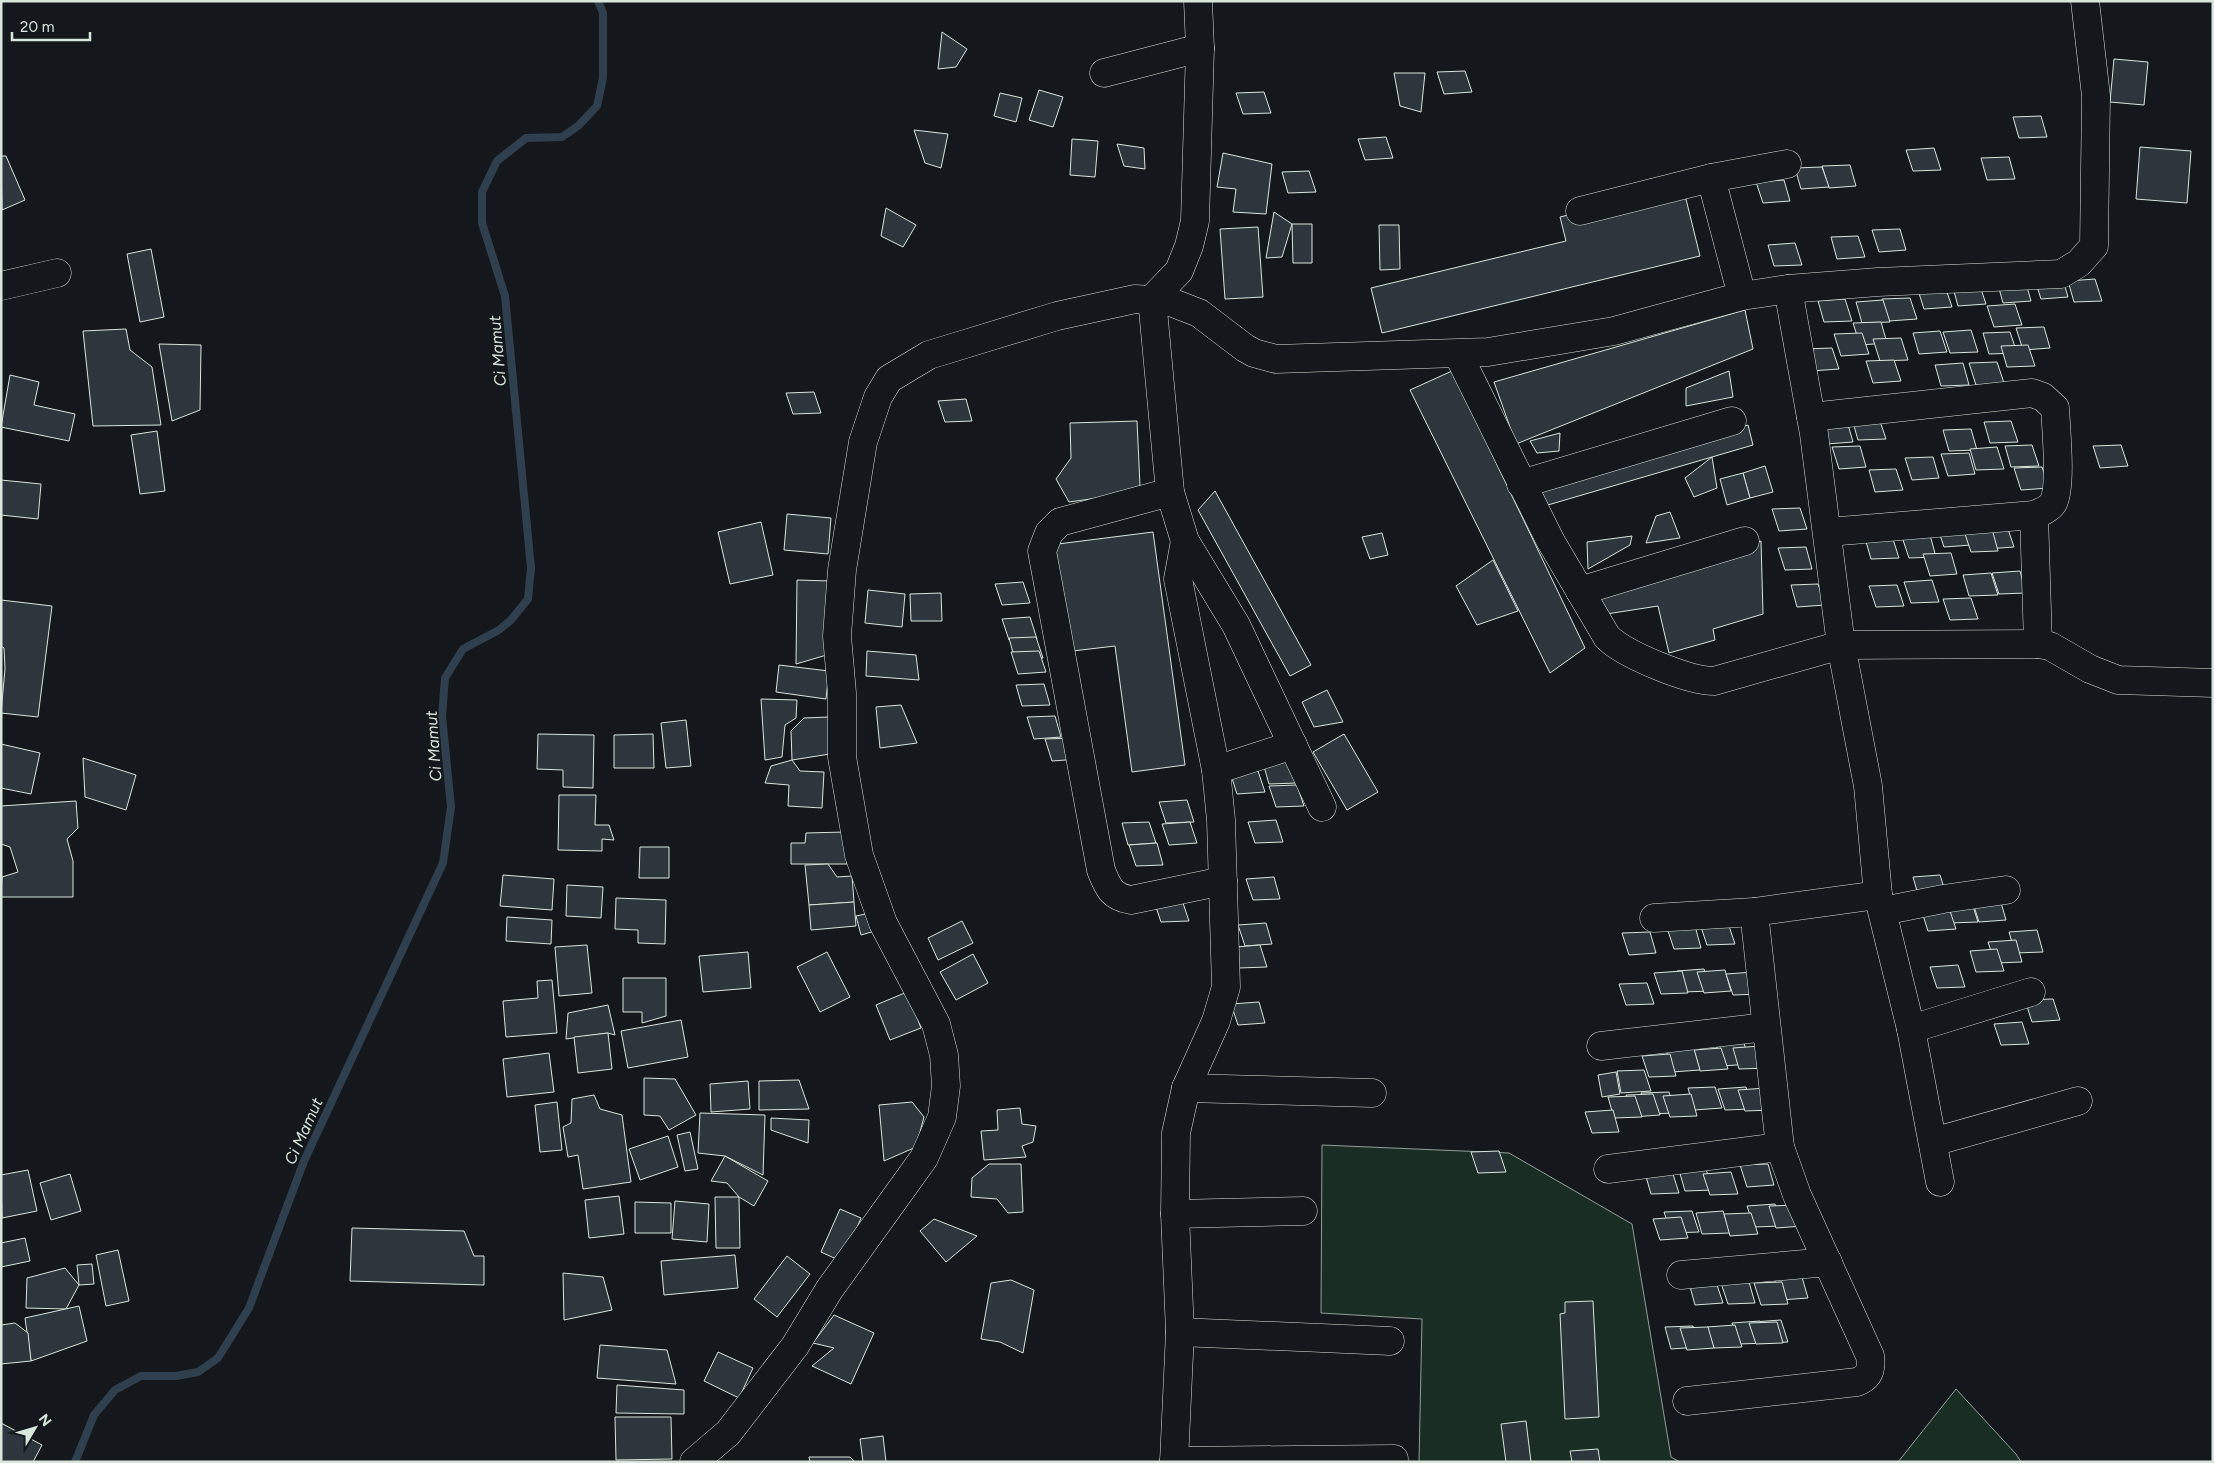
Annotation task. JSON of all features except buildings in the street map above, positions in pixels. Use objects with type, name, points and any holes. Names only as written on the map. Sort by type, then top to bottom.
[{"type":"street","points":[[1198,1],[1200,48],[1195,221],[1189,246],[1179,271],[1152,299],[1170,492],[1185,541],[1236,626],[1322,807]]},
{"type":"street","points":[[694,1462],[728,1433],[795,1346],[829,1290],[924,1158],[942,1118],[946,1086],[945,1063],[936,1024],[883,923],[859,855],[842,757],[842,693],[836,636],[842,570],[863,442],[878,398],[889,379],[922,359],[944,350],[1057,316],[1135,299],[1168,301],[1198,313],[1245,348],[1254,353],[1276,359],[1488,352],[1614,331],[1742,296],[1788,289],[1878,282],[2061,274],[2079,263],[2094,246],[2096,96],[2085,1]]},
{"type":"street","points":[[1104,73],[1200,48]]},
{"type":"street","points":[[1580,211],[1711,178],[1787,164]]},
{"type":"street","points":[[1711,178],[1742,296]]},
{"type":"street","points":[[1,286],[57,273]]},
{"type":"street","points":[[1788,289],[1811,417],[1828,532],[1841,645],[1868,786],[1880,903],[1911,1029],[1940,1182]]},
{"type":"street","points":[[1458,354],[1521,484],[1580,591],[1607,637],[1621,649],[1704,681],[1714,681],[1841,645],[2038,644],[2050,646],[2090,669],[2118,680],[2213,683]]},
{"type":"street","points":[[1811,417],[2032,393],[2043,397],[2055,408],[2057,486],[2052,505],[2034,514],[1828,532]]},
{"type":"street","points":[[1521,484],[1732,421]]},
{"type":"street","points":[[1170,492],[1060,522],[1049,533],[1042,551],[1100,861],[1107,887],[1120,898],[1131,900],[1223,881]]},
{"type":"street","points":[[2034,514],[2038,644]]},
{"type":"street","points":[[1185,541],[1178,579],[1216,770],[1221,820],[1226,987],[1216,1021],[1186,1088],[1176,1133],[1175,1214],[1180,1332],[1174,1462],[1394,1459]]},
{"type":"street","points":[[1580,591],[1745,541]]},
{"type":"street","points":[[1216,770],[1293,745]]},
{"type":"street","points":[[1654,918],[1880,903],[2006,890]]},
{"type":"street","points":[[1688,1401],[1857,1382],[1863,1380],[1872,1367],[1870,1356],[1793,1186],[1780,1147],[1754,912]]},
{"type":"street","points":[[1911,1029],[2031,992]]},
{"type":"street","points":[[1601,1046],[1766,1027]]},
{"type":"street","points":[[1186,1088],[1372,1093]]},
{"type":"street","points":[[1933,1142],[2078,1101]]},
{"type":"street","points":[[1608,1169],[1780,1147]]},
{"type":"street","points":[[1175,1214],[1303,1211]]},
{"type":"street","points":[[1681,1275],[1828,1262]]},
{"type":"street","points":[[1180,1332],[1390,1341]]},
{"type":"green space","points":[[1322,1145],[1509,1153],[1632,1224],[1671,1457],[1680,1462],[1419,1462],[1422,1319],[1321,1313]]},
{"type":"green space","points":[[1956,1389],[2016,1454],[2021,1462],[1898,1462]]},
{"type":"waterway","name":"Ci Mamut","points":[[75,1462],[94,1415],[115,1390],[141,1376],[176,1376],[198,1372],[218,1358],[249,1308],[304,1161],[443,863],[451,807],[442,716],[445,678],[463,649],[499,630],[511,620],[528,599],[531,568],[505,296],[482,223],[482,192],[497,161],[526,138],[562,137],[578,126],[597,106],[603,78],[603,13],[598,1]]}]
